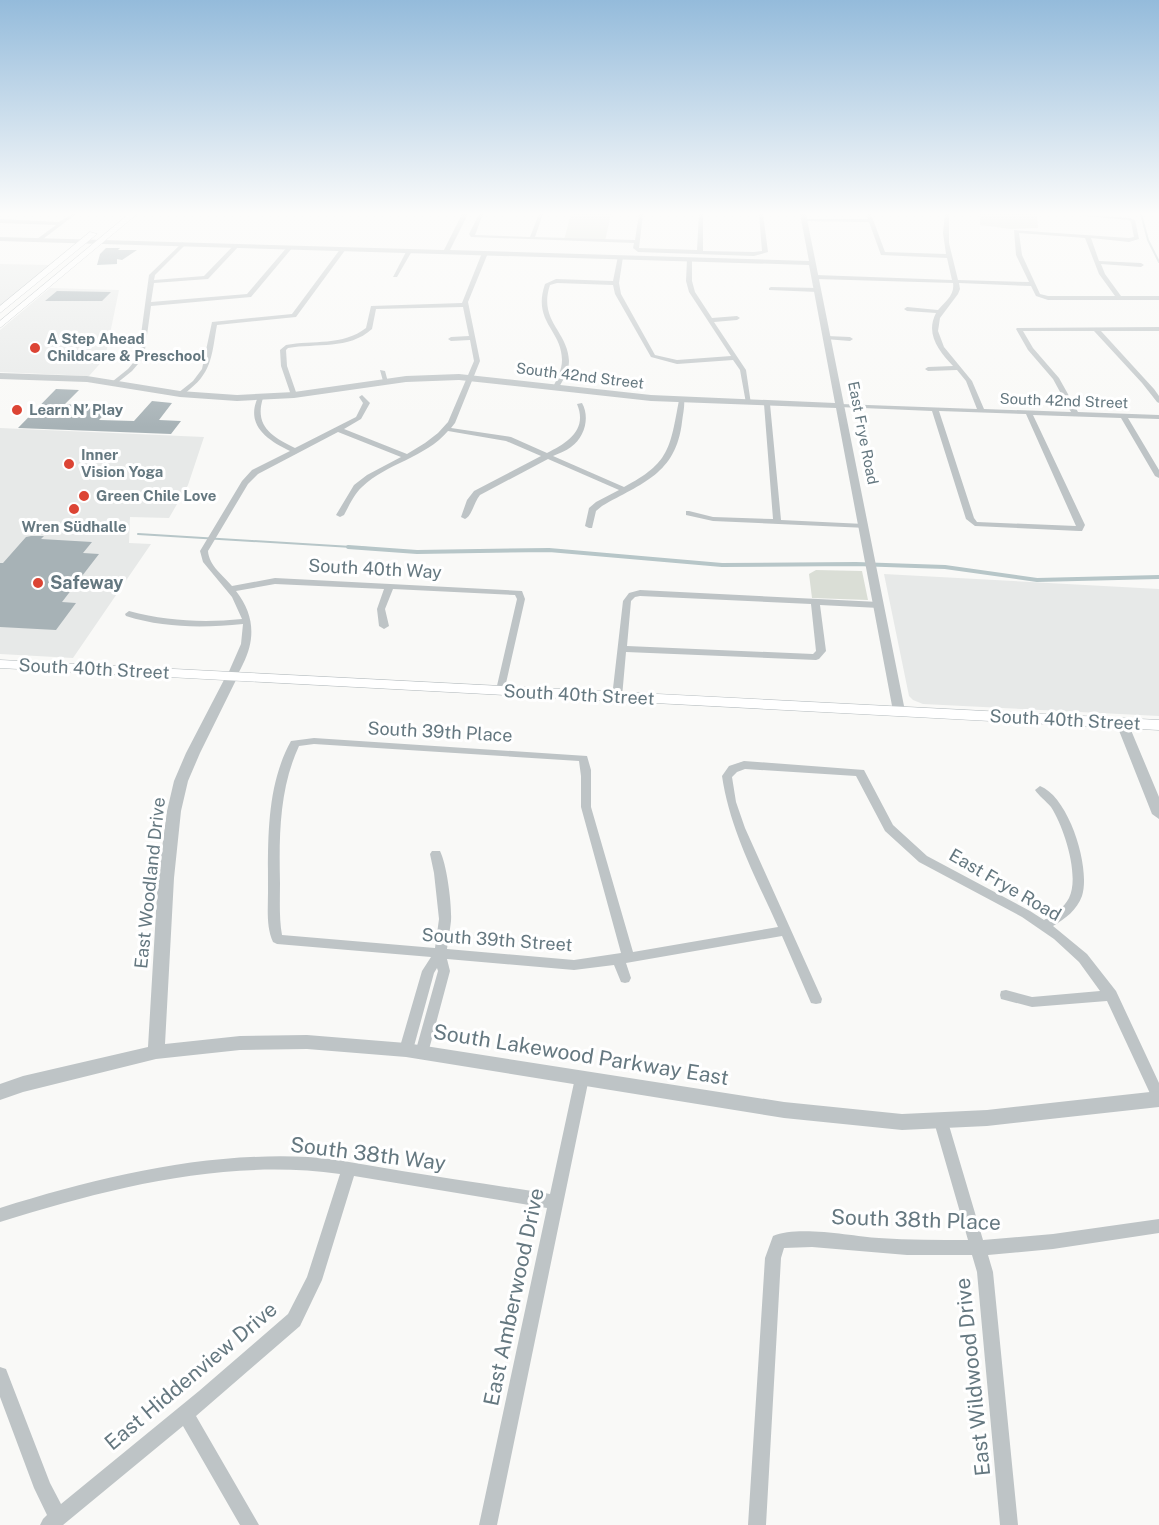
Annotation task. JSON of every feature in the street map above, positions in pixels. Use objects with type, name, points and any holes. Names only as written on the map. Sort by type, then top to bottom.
[{"type":"main road","points":[[0,310],[31,285]]},
{"type":"main road","points":[[0,325],[47,285]]},
{"type":"main road","points":[[13,300],[27,302]]},
{"type":"main road","name":"South 40th Street","points":[[0,664],[1159,725]]},
{"type":"street","points":[[115,382],[141,357],[151,285]]},
{"type":"street","points":[[148,303],[249,296],[258,285]]},
{"type":"street","points":[[180,394],[195,382],[205,369],[214,323],[294,316],[317,285]]},
{"type":"street","points":[[340,515],[357,487],[370,477],[428,445],[447,429],[477,361],[465,305],[473,285]]},
{"type":"street","points":[[549,285],[544,306],[563,349],[567,364],[556,387]]},
{"type":"street","points":[[617,285],[622,304],[653,356],[677,362],[736,358]]},
{"type":"street","points":[[690,285],[696,300],[736,358],[747,382],[749,403]]},
{"type":"street","name":"East Frye Road","points":[[817,285],[899,711]]},
{"type":"street","points":[[956,285],[957,292],[939,312],[934,326],[937,339],[972,386],[981,411]]},
{"type":"street","points":[[1033,285],[1041,297],[1159,298]]},
{"type":"street","points":[[1111,285],[1120,299]]},
{"type":"street","points":[[771,289],[818,290]]},
{"type":"street","points":[[951,299],[961,301]]},
{"type":"street","points":[[294,395],[283,361],[283,350],[286,347],[337,342],[358,336],[369,329],[373,308],[465,305]]},
{"type":"street","points":[[908,309],[939,312]]},
{"type":"street","points":[[711,320],[737,318]]},
{"type":"street","points":[[1076,414],[1056,378],[1030,349],[1018,329],[1159,329]]},
{"type":"street","points":[[1096,329],[1112,349],[1145,380],[1159,400]]},
{"type":"street","points":[[451,339],[473,338]]},
{"type":"street","points":[[827,338],[850,339]]},
{"type":"street","points":[[928,369],[958,368]]},
{"type":"street","points":[[382,371],[387,381]]},
{"type":"street","name":"South 42nd Street","points":[[0,375],[115,382],[180,394],[260,398],[387,381],[434,377],[471,378],[682,400],[1159,417]]},
{"type":"street","name":"East Woodland Drive","points":[[156,1052],[166,878],[174,811],[181,781],[189,762],[244,652],[247,621],[236,595],[205,560],[204,551],[249,478],[265,466],[353,422],[363,412],[367,403],[362,397]]},
{"type":"street","points":[[260,398],[257,415],[259,424],[266,434],[295,451]]},
{"type":"street","points":[[589,526],[592,510],[650,474],[667,458],[675,441],[682,400]]},
{"type":"street","points":[[465,517],[477,493],[569,445],[576,438],[584,418],[584,411],[580,404]]},
{"type":"street","points":[[767,404],[777,522]]},
{"type":"street","points":[[935,409],[970,519],[975,524],[1079,529],[1081,525],[1029,413]]},
{"type":"street","points":[[1123,416],[1159,476]]},
{"type":"street","points":[[338,429],[408,457]]},
{"type":"street","points":[[447,429],[508,439],[624,489]]},
{"type":"street","points":[[255,437],[266,434]]},
{"type":"street","points":[[689,513],[713,519],[864,526]]},
{"type":"street","name":"South 40th Way","points":[[231,589],[274,581],[519,593],[521,599],[501,690]]},
{"type":"street","points":[[384,626],[381,609],[390,586]]},
{"type":"street","points":[[617,697],[627,601],[632,595],[640,593],[879,605]]},
{"type":"street","points":[[623,649],[816,657],[821,651],[815,602]]},
{"type":"street","points":[[129,614],[156,621],[212,624],[247,621]]},
{"type":"street","points":[[1122,723],[1159,814]]},
{"type":"street","name":"South 39th Place","points":[[277,939],[274,922],[276,814],[287,757],[295,743],[326,742],[565,755],[583,758],[587,771],[586,807],[624,958]]},
{"type":"street","name":"East Frye Road","points":[[785,931],[739,828],[730,802],[727,776],[733,769],[744,765],[860,773],[889,828],[916,854],[954,877],[1026,914],[1083,958],[1111,995],[1159,1098]]},
{"type":"street","points":[[1040,790],[1056,806],[1076,857],[1079,879],[1076,897],[1059,919],[1043,926]]},
{"type":"street","points":[[414,1051],[444,970],[440,954],[445,919],[436,854]]},
{"type":"street","points":[[785,931],[816,999]]},
{"type":"street","name":"South 39th Street","points":[[277,939],[574,965],[785,931]]},
{"type":"street","points":[[624,958],[625,978]]},
{"type":"street","points":[[1006,995],[1032,1002],[1042,1002],[1111,995]]},
{"type":"street","name":"South Lakewood Parkway East","points":[[0,1092],[23,1084],[156,1052],[240,1043],[307,1042],[414,1051],[839,1117],[902,1122],[941,1122],[1159,1098]]},
{"type":"street","name":"East Amberwood Drive","points":[[488,1525],[582,1078]]},
{"type":"street","name":"East Wildwood Drive","points":[[941,1122],[985,1272],[990,1305],[1009,1525]]},
{"type":"street","name":"South 38th Way","points":[[0,1215],[104,1183],[175,1170],[271,1164],[308,1164],[349,1169],[555,1202]]},
{"type":"street","name":"East Hiddenview Drive","points":[[53,1521],[294,1320],[314,1280],[349,1169]]},
{"type":"street","name":"South 38th Place","points":[[757,1525],[773,1258],[778,1241],[799,1238],[868,1245],[978,1247],[1064,1240],[1159,1227]]},
{"type":"street","points":[[0,1375],[43,1488],[53,1521]]},
{"type":"street","points":[[184,1414],[250,1525]]},
{"type":"shaded area","points":[[0,285],[25,285],[0,306]]},
{"type":"shaded area","points":[[50,288],[119,290],[105,358],[89,376],[0,372],[0,330]]},
{"type":"shaded area","points":[[0,428],[204,437],[188,485],[169,518],[130,517],[129,543],[151,544],[73,658],[0,654]]},
{"type":"shaded area","points":[[816,570],[862,571],[868,600],[812,598],[809,574]]},
{"type":"shaded area","points":[[884,574],[1159,589],[1159,716],[923,704],[913,700],[909,696]]},
{"type":"building","points":[[57,291],[111,292],[102,301],[45,301]]},
{"type":"building","points":[[56,389],[79,390],[65,404],[110,408],[99,420],[134,421],[152,401],[172,403],[159,420],[181,421],[171,434],[18,428]]},
{"type":"building","name":"Safeway","points":[[44,536],[41,539],[92,542],[83,553],[99,554],[62,602],[76,603],[56,630],[0,627],[0,563],[3,563],[26,537]]},
{"type":"waterway","points":[[138,534],[368,548]]},
{"type":"waterway","points":[[348,547],[417,552],[549,550],[722,565],[856,564],[945,567],[1037,580],[1159,577]]},
{"type":"place","name":"A Step Ahead Childcare & Preschool","points":[[35,348]]},
{"type":"place","name":"Learn N’ Play","points":[[17,410]]},
{"type":"place","name":"Inner Vision Yoga","points":[[69,464]]},
{"type":"place","name":"Green Chile Love","points":[[84,496]]},
{"type":"place","name":"Wren Südhalle","points":[[74,509]]},
{"type":"place","name":"Safeway","points":[[38,583]]}]
